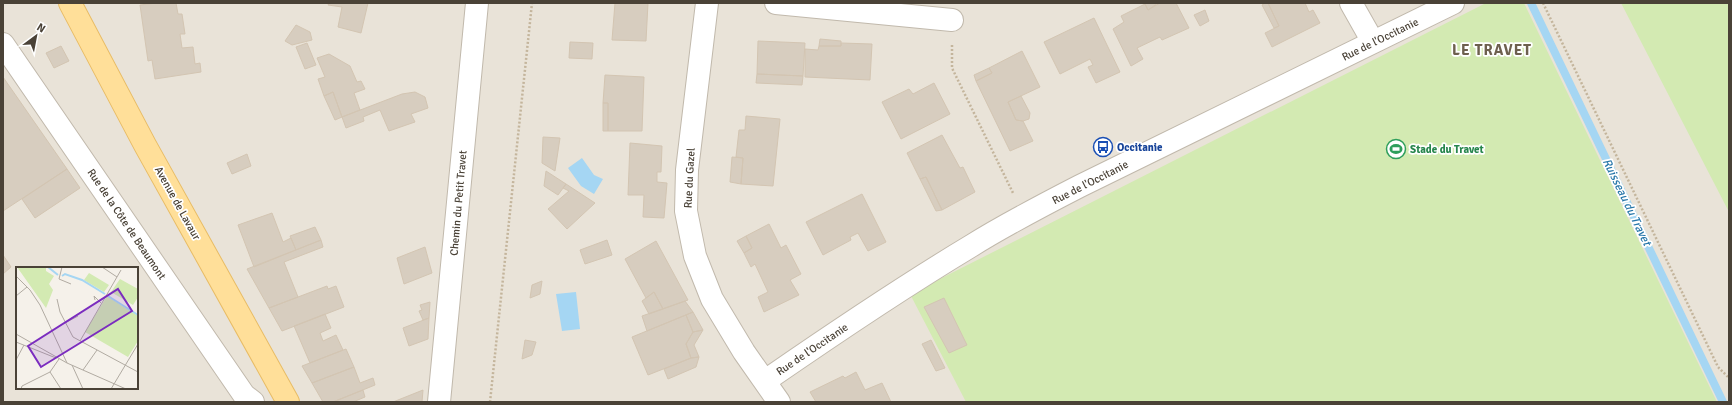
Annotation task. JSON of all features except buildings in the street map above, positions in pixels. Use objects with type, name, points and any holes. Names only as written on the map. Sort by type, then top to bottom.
[{"type":"main road","name":"Avenue de Lavaur","points":[[70,3],[145,145],[288,402]]},
{"type":"street","name":"Chemin du Petit Travet","points":[[439,402],[477,3]]},
{"type":"street","name":"Rue du Gazel","points":[[707,3],[687,170],[686,211],[695,256],[712,299],[744,352],[779,402]]},
{"type":"street","points":[[776,3],[952,20]]},
{"type":"street","points":[[1351,3],[1373,42]]},
{"type":"street","name":"Rue de l'Occitanie","points":[[765,381],[918,278],[972,245],[1024,216],[1080,186],[1452,3]]},
{"type":"street","name":"Rue de la Côte de Beaumont","points":[[3,44],[244,395],[253,402]]},
{"type":"path","points":[[490,402],[532,3]]},
{"type":"path","points":[[1543,3],[1718,367],[1729,378]]},
{"type":"path","points":[[952,20],[952,68],[1024,216]]},
{"type":"shaded area","points":[[3,3],[1729,3],[1729,402],[3,402]]},
{"type":"green space","name":"Stade du Travet","points":[[1486,3],[1524,3],[1717,402],[966,402],[910,294]]},
{"type":"green space","points":[[1621,3],[1729,3],[1729,212]]},
{"type":"water","points":[[582,158],[594,175],[603,179],[594,194],[581,186],[568,168]]},
{"type":"water","points":[[576,292],[580,329],[562,331],[556,294]]},
{"type":"waterway","name":"Ruisseau du Travet","points":[[1531,3],[1723,402]]},
{"type":"place","name":"Occitanie","points":[[1103,147]]},
{"type":"place","name":"Stade du Travet","points":[[1396,149]]},
{"type":"district","name":"LE TRAVET","points":[[1492,50]]}]
